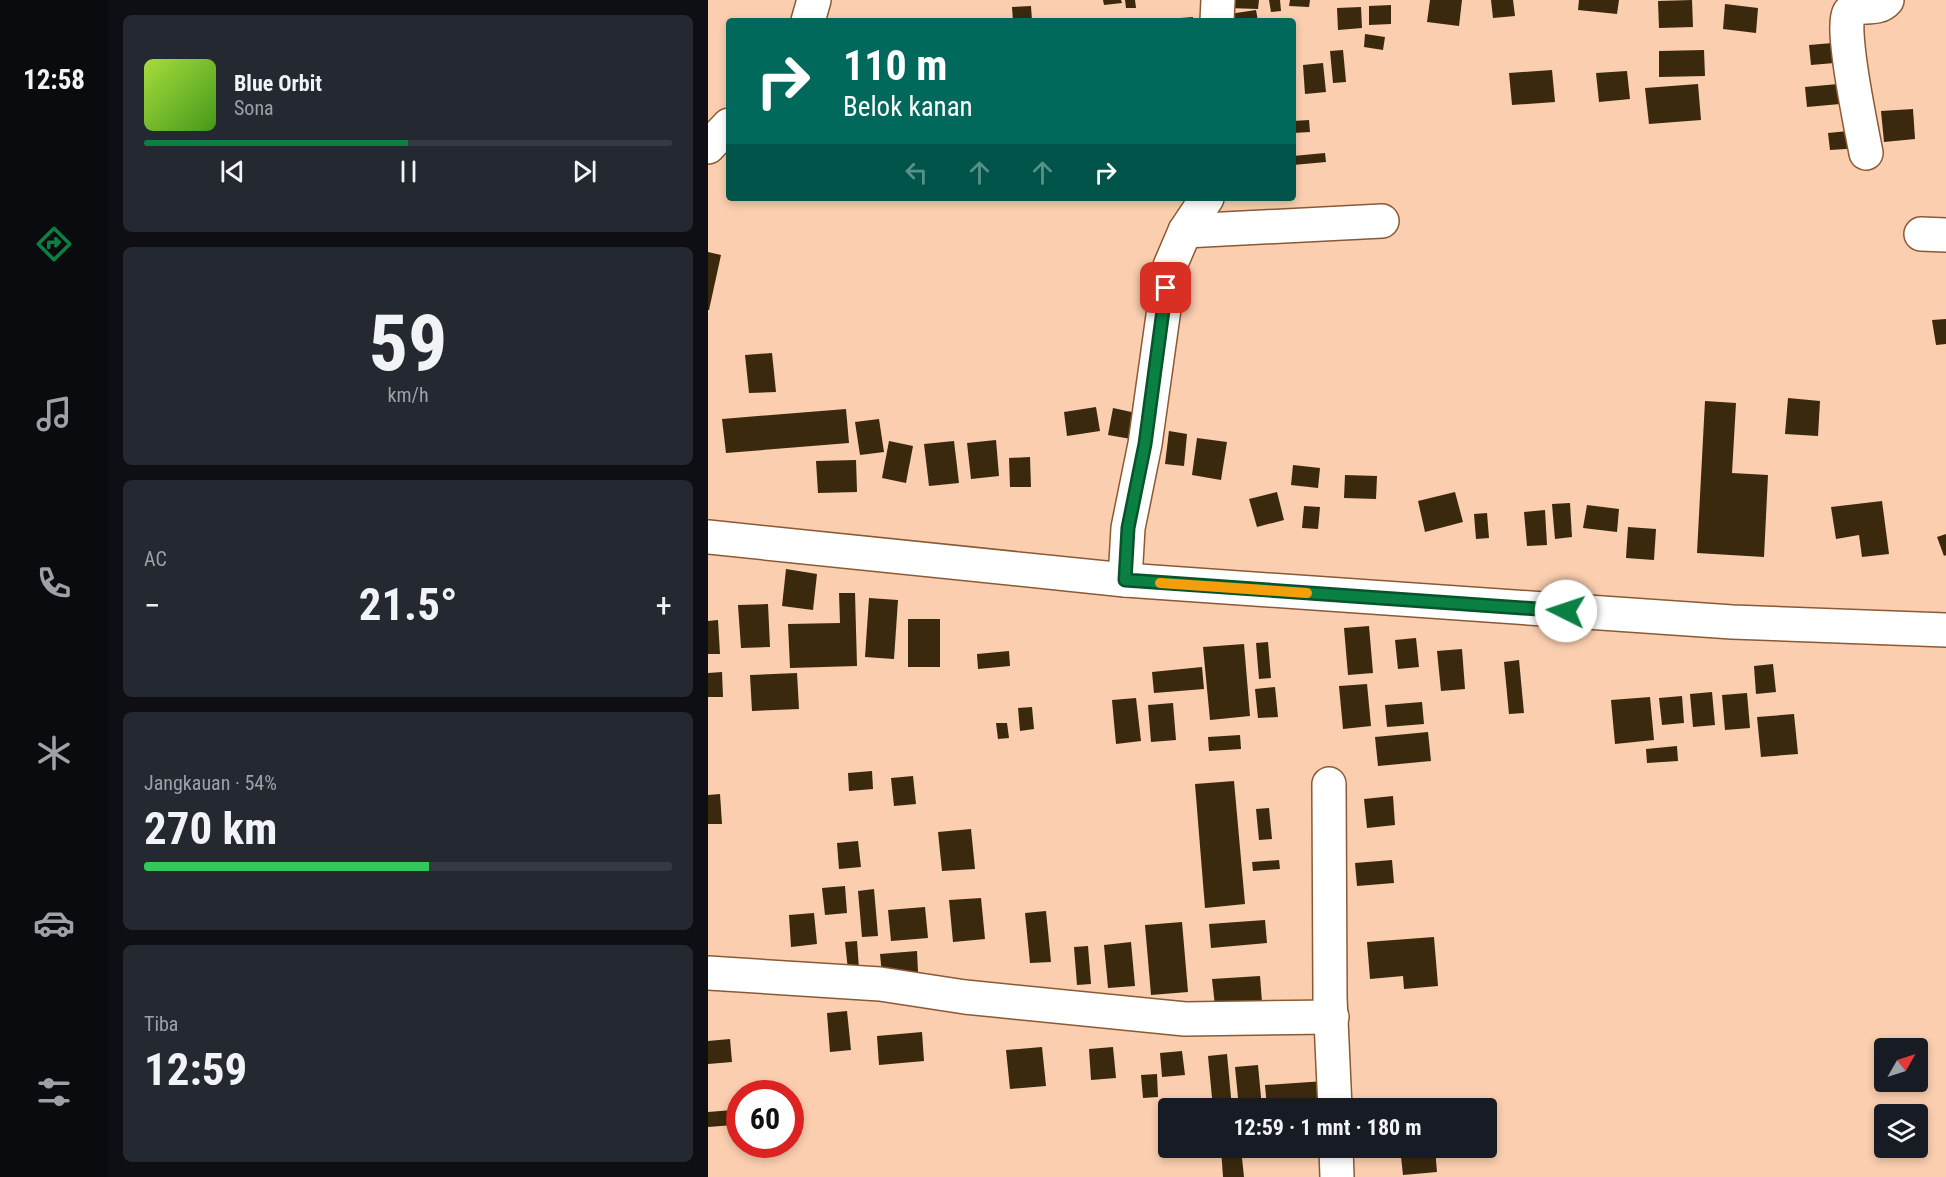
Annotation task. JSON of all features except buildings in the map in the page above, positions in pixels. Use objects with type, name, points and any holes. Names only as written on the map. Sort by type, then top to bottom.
[{"type":"street","points":[[809,18],[814,0]]},
{"type":"street","points":[[1218,0],[1218,18]]},
{"type":"street","points":[[1866,153],[1848,42],[1847,20],[1848,15],[1854,9],[1879,6],[1887,0]]},
{"type":"street","points":[[708,147],[726,128]]},
{"type":"street","points":[[1125,580],[1128,528],[1145,444],[1170,266],[1185,231],[1204,201]]},
{"type":"street","points":[[1185,231],[1382,221]]},
{"type":"street","points":[[708,537],[1125,580],[1732,622],[1946,630]]},
{"type":"street","points":[[1329,784],[1335,1098]]},
{"type":"street","points":[[708,973],[880,984],[965,997],[1185,1018],[1332,1017]]},
{"type":"street","points":[[1336,1158],[1337,1177]]},
{"type":"slow traffic","points":[[1160,583],[1307,593]]},
{"type":"route","points":[[1166,288],[1145,444],[1128,528],[1125,580],[1566,611]]}]
